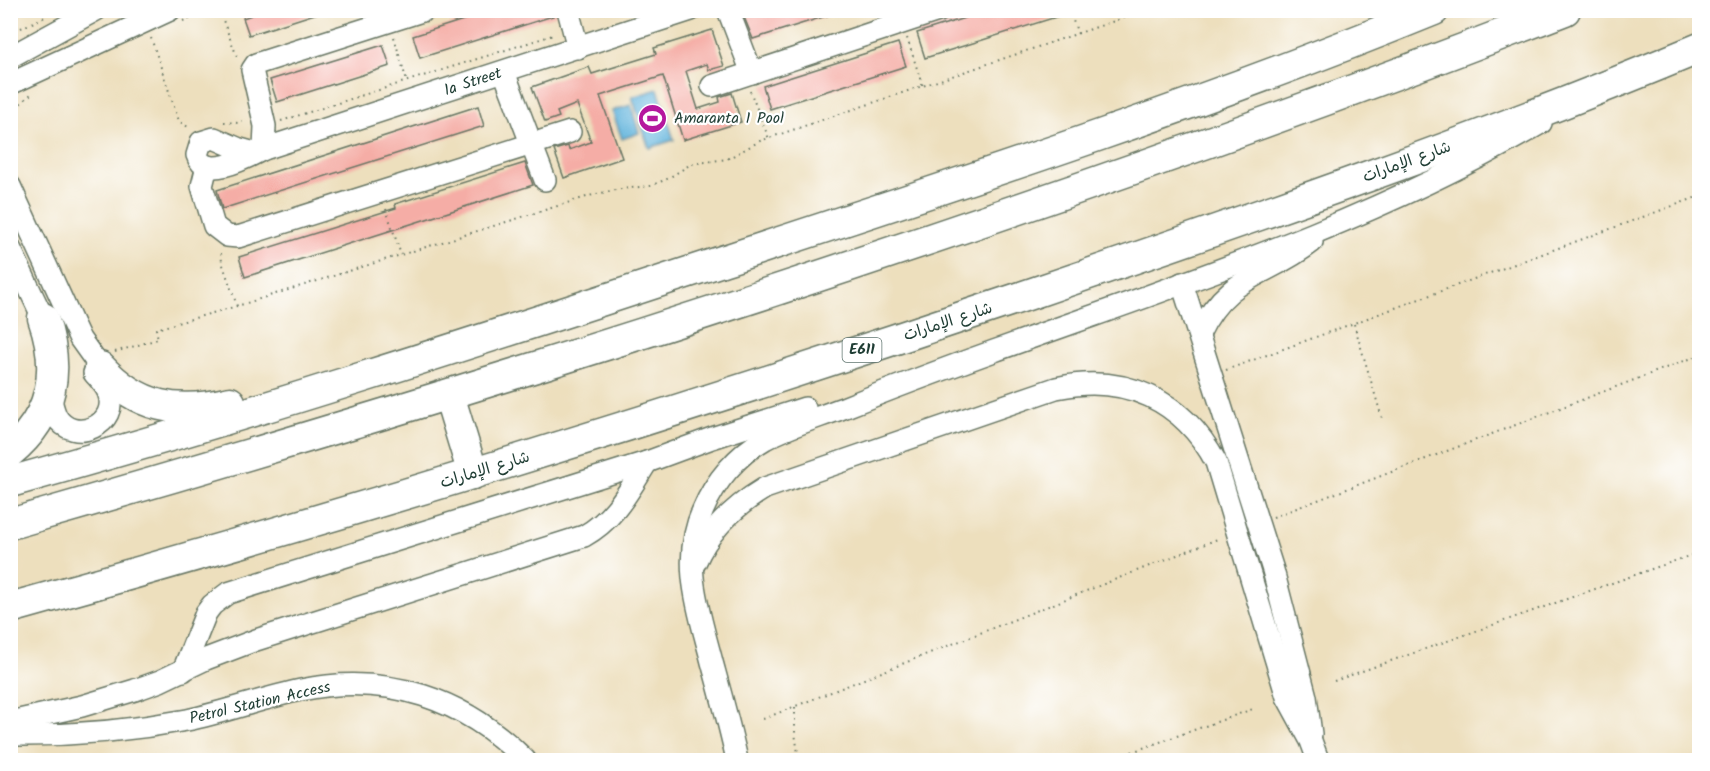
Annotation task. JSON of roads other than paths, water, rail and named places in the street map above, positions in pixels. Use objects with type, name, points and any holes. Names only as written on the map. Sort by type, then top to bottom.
[{"type":"highway","points":[[10,482],[403,365],[1012,165],[1261,77],[1434,10]]},
{"type":"highway","points":[[10,524],[449,395],[968,228],[1311,106],[1565,10]]},
{"type":"highway","name":"شارع الإمارات","points":[[10,608],[307,524],[473,474],[951,321],[1268,212],[1582,97],[1700,48]]},
{"type":"highway","points":[[10,452],[21,443],[37,423],[50,393],[53,370],[52,352],[43,318]]},
{"type":"highway","points":[[105,359],[125,390],[140,399],[165,406],[191,409],[208,407],[365,368],[403,365]]},
{"type":"highway","points":[[449,395],[473,474]]},
{"type":"street","points":[[10,84],[100,42],[144,15],[170,10]]},
{"type":"street","points":[[425,10],[256,64],[252,70],[255,123],[260,151],[209,138],[201,142],[197,155],[201,163],[209,167],[202,180],[202,192],[214,226],[227,236],[238,237],[570,132]]},
{"type":"street","name":"1a Street","points":[[209,167],[242,161],[260,151],[504,72],[573,29],[691,10]]},
{"type":"street","points":[[728,10],[748,74]]},
{"type":"street","points":[[712,86],[940,10]]},
{"type":"street","points":[[10,57],[93,12],[100,22],[103,36],[100,42]]},
{"type":"street","points":[[504,72],[545,180]]},
{"type":"street","points":[[738,760],[693,590],[691,571],[695,531],[710,495],[733,463],[748,450],[783,431],[930,374],[1182,283],[1404,195],[1478,159],[1582,97]]},
{"type":"street","points":[[10,186],[80,339],[87,362],[109,394],[108,414],[93,428],[73,429],[61,422],[57,416],[50,393]]},
{"type":"street","points":[[1199,334],[1212,312],[1229,292],[1248,279],[1294,255],[1329,226]]},
{"type":"street","points":[[10,248],[43,318]]},
{"type":"street","points":[[1182,283],[1274,570],[1306,696],[1315,751]]},
{"type":"street","points":[[80,339],[105,359]]},
{"type":"street","points":[[183,671],[206,613],[212,605],[228,593],[647,462],[787,414],[930,374]]},
{"type":"street","points":[[691,571],[706,542],[726,516],[765,488],[1056,388],[1100,383],[1129,388],[1156,399],[1181,416],[1201,437],[1216,462],[1287,697],[1315,751]]},
{"type":"street","points":[[10,722],[108,699],[160,681],[206,659],[256,640],[584,536],[596,530],[615,512],[647,462]]},
{"type":"street","name":"Petrol Station Access","points":[[10,735],[70,735],[130,729],[190,719],[300,690],[356,684],[384,686],[438,700],[464,712],[487,727],[525,760]]},
{"type":"water","name":"Amaranta 1 Pool","points":[[658,89],[674,140],[649,148],[632,97]]},
{"type":"water","points":[[631,105],[639,133],[622,139],[612,111]]},
{"type":"place","name":"Amaranta 1 Pool","points":[[653,118]]}]
